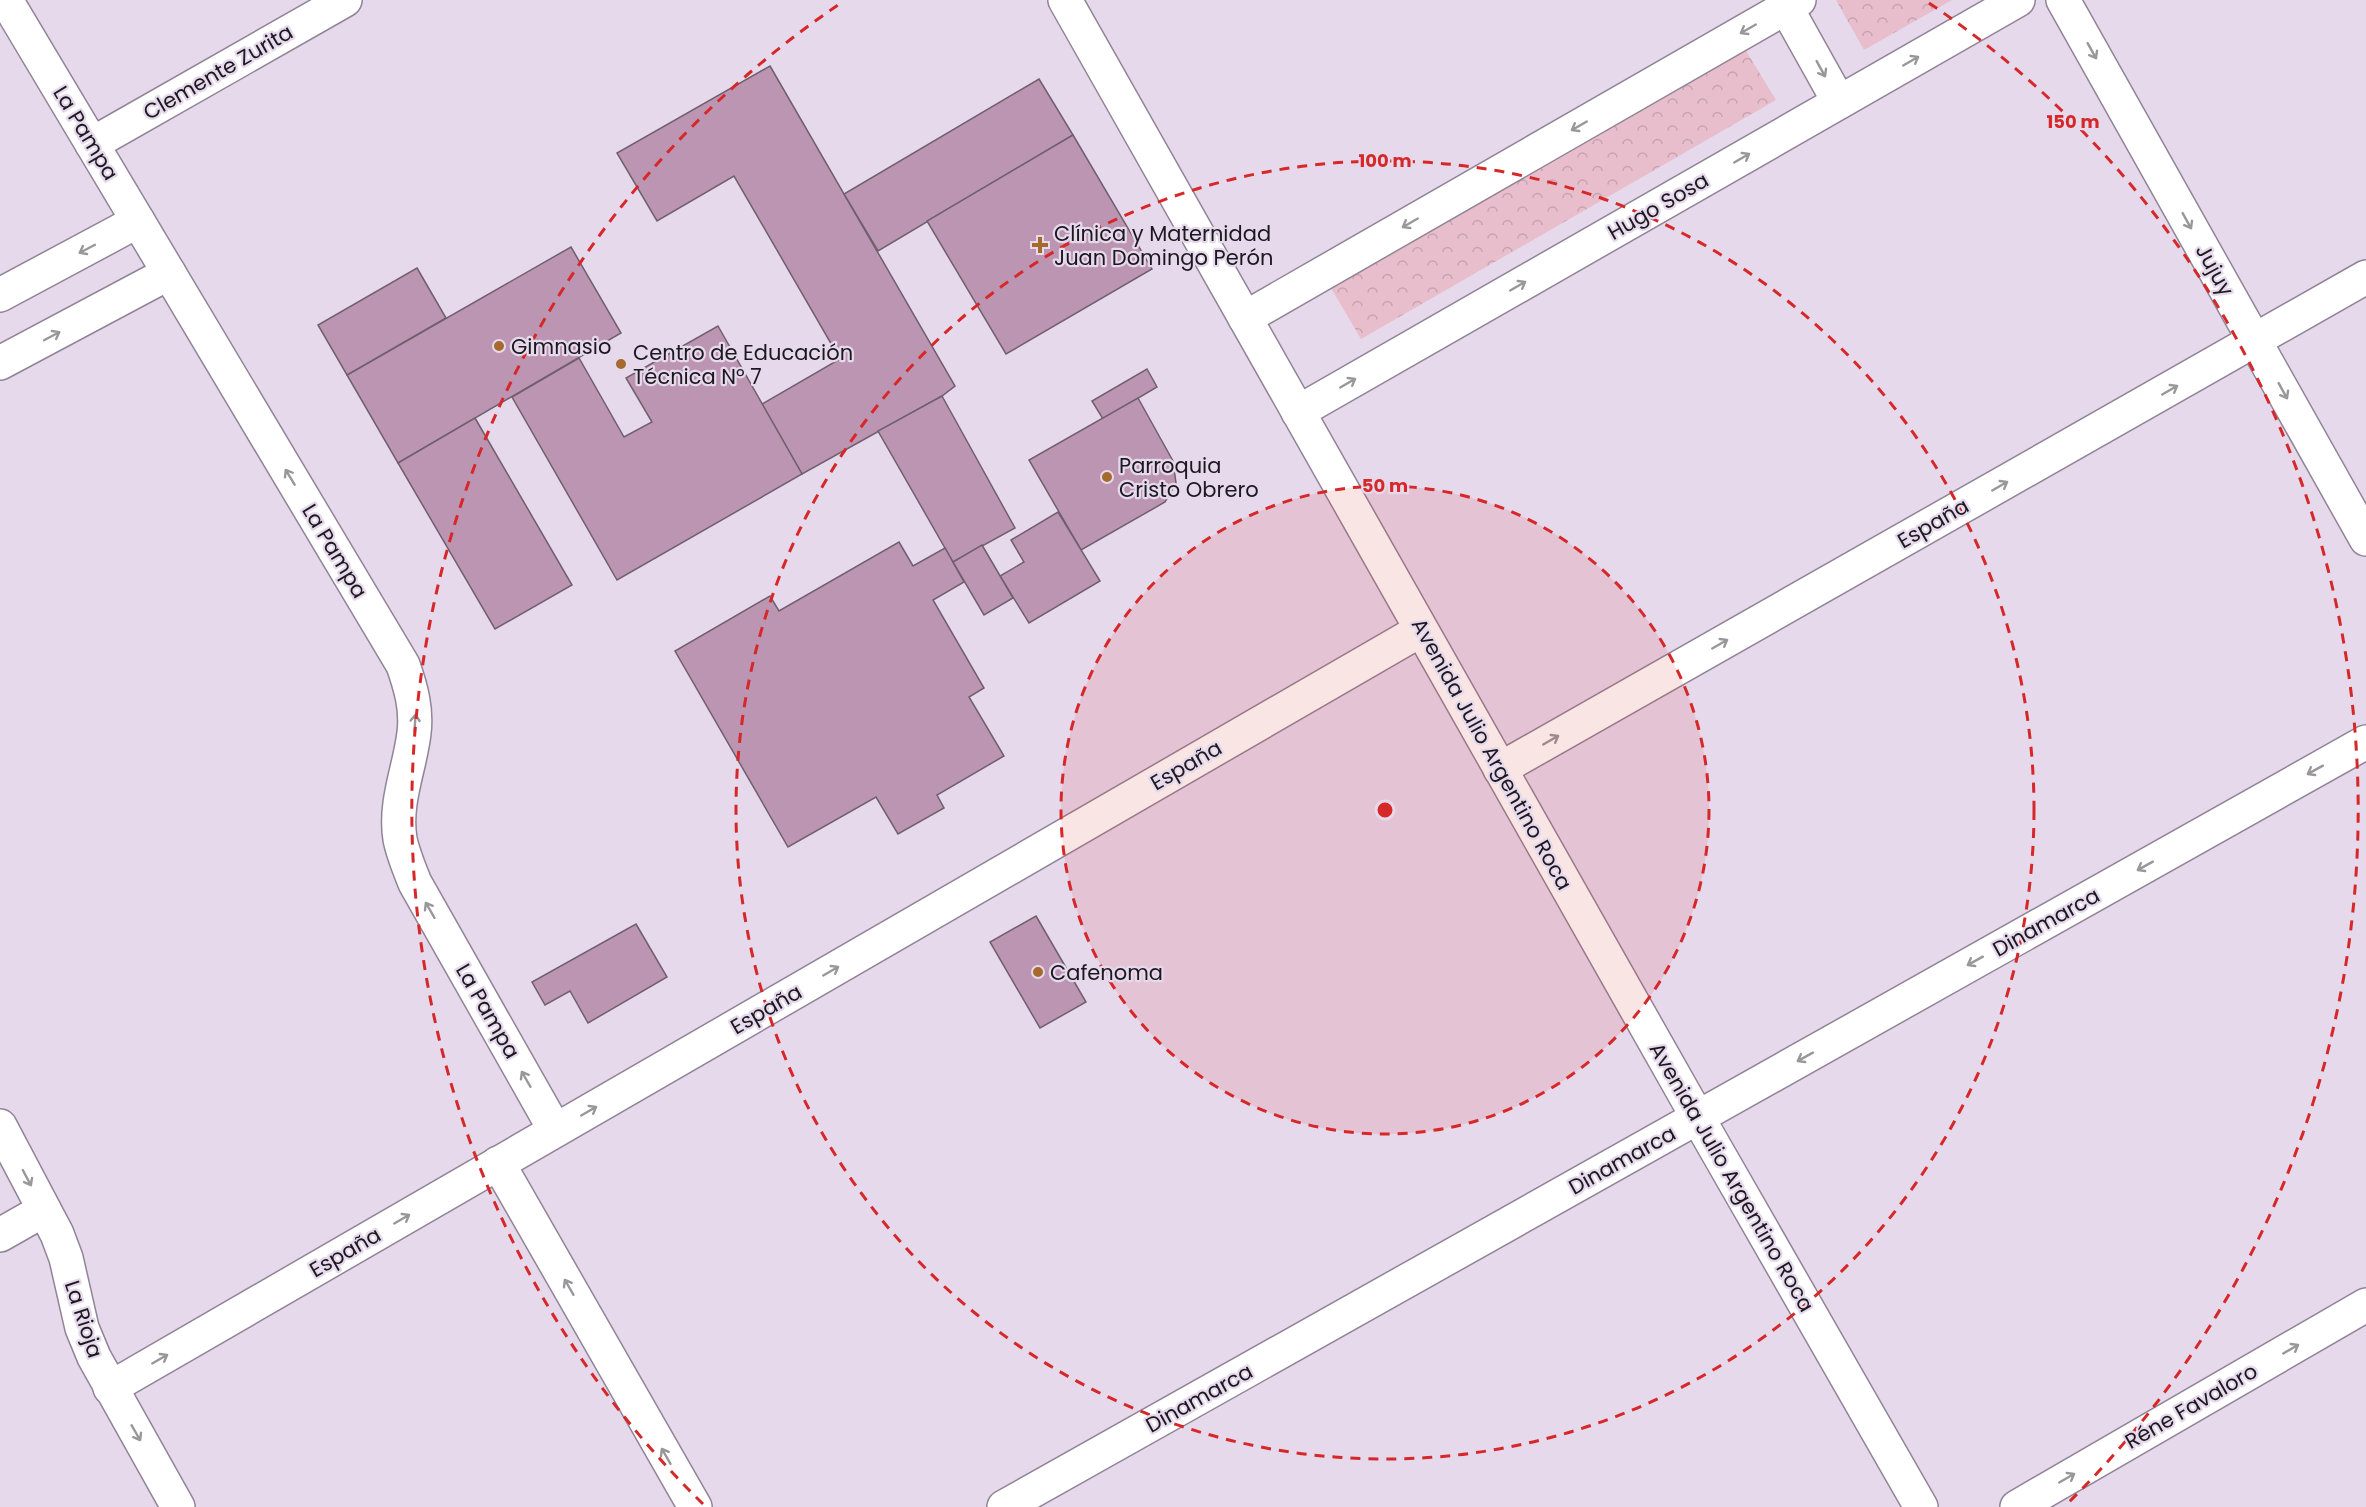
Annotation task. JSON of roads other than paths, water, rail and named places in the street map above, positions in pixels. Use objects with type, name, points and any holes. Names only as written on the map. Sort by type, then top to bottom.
[{"type":"street","name":"La Pampa","points":[[6,0],[403,665],[411,688],[415,712],[414,734],[402,792],[400,814],[400,838],[406,860],[415,883],[555,1130]]},
{"type":"street","name":"Clemente Zurita","points":[[92,144],[345,0]]},
{"type":"street","name":"Avenida Julio Argentino Roca","points":[[1065,0],[1921,1507]]},
{"type":"street","name":"Hugo Sosa","points":[[1298,412],[2018,0]]},
{"type":"street","name":"Jujuy","points":[[2063,0],[2366,539]]},
{"type":"street","points":[[1245,318],[1789,2],[1839,102]]},
{"type":"street","points":[[0,295],[138,222]]},
{"type":"street","points":[[0,363],[169,273]]},
{"type":"street","name":"España","points":[[1500,769],[2366,277]]},
{"type":"street","name":"España","points":[[110,1388],[1421,630]]},
{"type":"street","name":"Dinamarca","points":[[1004,1507],[2366,742]]},
{"type":"street","name":"La Rioja","points":[[0,1126],[66,1258],[82,1328],[110,1388],[178,1507]]},
{"type":"street","points":[[498,1163],[686,1504]]},
{"type":"street","points":[[0,1235],[44,1210]]},
{"type":"street","name":"Réne Favaloro","points":[[2016,1507],[2366,1305]]},
{"type":"place","name":"Clínica y Maternidad Juan Domingo Perón","points":[[1040,245]]},
{"type":"place","name":"Gimnasio","points":[[499,346]]},
{"type":"place","name":"Centro de Educación Técnica N° 7","points":[[621,364]]},
{"type":"place","name":"Parroquia Cristo Obrero","points":[[1107,477]]},
{"type":"place","name":"Cafenoma","points":[[1038,972]]}]
